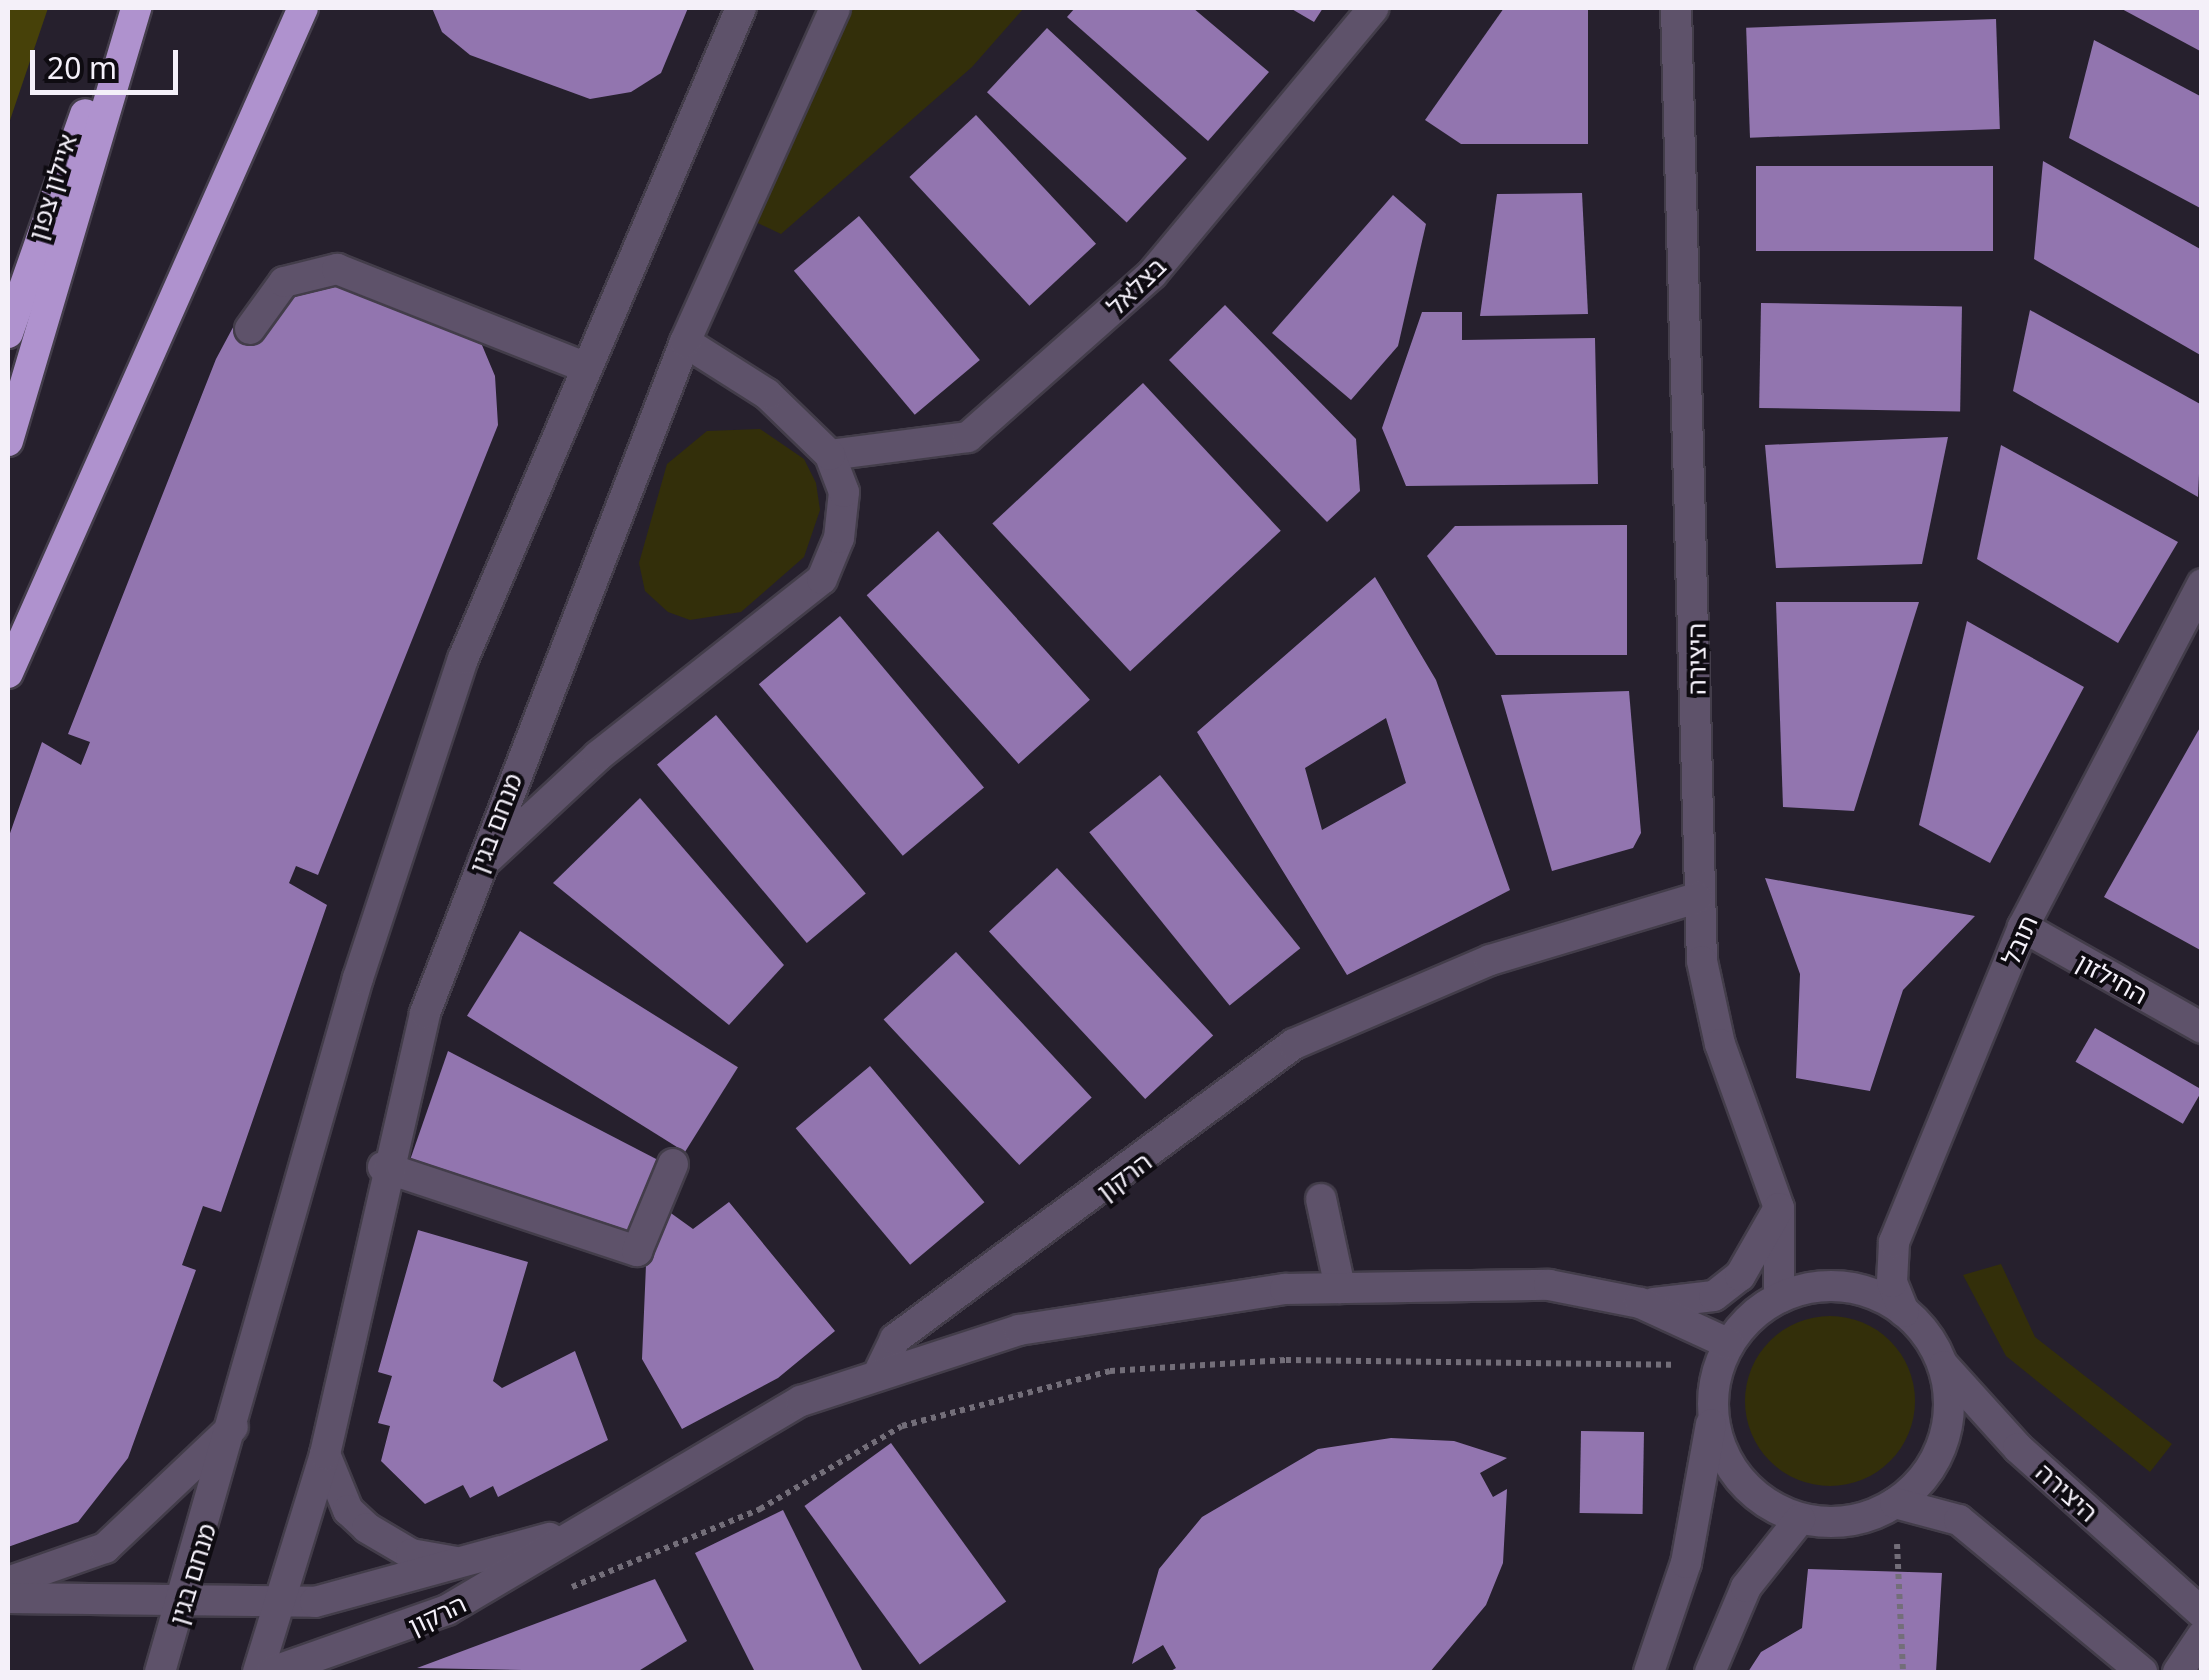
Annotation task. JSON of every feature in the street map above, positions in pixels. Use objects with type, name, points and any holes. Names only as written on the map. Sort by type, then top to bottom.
[{"type":"highway","points":[[8,333],[122,8]]},
{"type":"highway","name":"איילון צפון","points":[[8,441],[136,8]]},
{"type":"highway","points":[[8,672],[303,8]]},
{"type":"street","name":"מנחם בגין","points":[[160,1672],[186,1600],[364,959],[463,659],[584,367],[741,8]]},
{"type":"street","name":"מנחם בגין","points":[[258,1672],[325,1454],[384,1167],[477,868],[685,342],[835,8]]},
{"type":"street","name":"בצלאל","points":[[830,455],[968,437],[1152,274],[1374,8]]},
{"type":"street","name":"היצירה","points":[[1676,8],[1698,898],[1720,1044],[1779,1208],[1780,1298]]},
{"type":"street","points":[[250,328],[284,282],[337,269],[584,367]]},
{"type":"street","points":[[477,868],[598,756],[822,579],[840,538],[844,492],[830,455],[767,394],[685,342]]},
{"type":"street","name":"תובל","points":[[1904,1312],[1892,1282],[1894,1242],[2023,928],[2202,584]]},
{"type":"street","name":"הרקון","points":[[272,1672],[447,1610],[763,1421],[881,1368],[895,1339],[1294,1044],[1490,960],[1698,898]]},
{"type":"street","name":"החילזון","points":[[2023,928],[2202,1028]]},
{"type":"street","points":[[384,1167],[637,1251],[673,1164]]},
{"type":"street","points":[[1321,1199],[1340,1288]]},
{"type":"street","points":[[1640,1303],[1714,1296],[1740,1276],[1779,1208]]},
{"type":"street","points":[[881,1368],[1159,1302],[1340,1288],[1549,1286],[1640,1303],[1719,1338]]},
{"type":"street","points":[[1712,1411],[1739,1480],[1800,1519],[1838,1522],[1895,1504],[1934,1462],[1946,1430],[1942,1364],[1904,1312],[1844,1287],[1780,1298],[1719,1338]]},
{"type":"street","points":[[1649,1672],[1696,1522],[1719,1338]]},
{"type":"street","name":"היצירה","points":[[1942,1364],[2018,1448],[2202,1613]]},
{"type":"street","points":[[8,1582],[104,1548],[236,1424]]},
{"type":"street","points":[[325,1454],[348,1510],[377,1536],[412,1554],[464,1564]]},
{"type":"street","points":[[1895,1504],[1972,1528],[2142,1672]]},
{"type":"street","points":[[1710,1672],[1746,1587],[1800,1519]]},
{"type":"street","name":"הרקון","points":[[8,1598],[282,1602],[361,1593],[590,1526]]},
{"type":"street","points":[[2178,1672],[2202,1636]]},
{"type":"path","points":[[562,1591],[760,1509],[902,1426],[1110,1371],[1286,1360],[1676,1365],[1719,1338]]},
{"type":"path","points":[[1895,1504],[1903,1672]]},
{"type":"shaded area","points":[[8,8],[48,8],[8,126]]},
{"type":"shaded area","points":[[835,8],[1024,8],[972,67],[781,234],[739,214]]},
{"type":"shaded area","points":[[760,429],[804,459],[816,483],[820,510],[804,557],[741,612],[690,620],[668,612],[645,591],[639,563],[667,464],[707,431]]},
{"type":"shaded area","points":[[2001,1264],[2035,1337],[2172,1444],[2150,1472],[2006,1356],[1963,1275]]},
{"type":"shaded area","points":[[1830,1316],[1863,1322],[1890,1341],[1909,1368],[1915,1401],[1909,1434],[1890,1461],[1863,1480],[1830,1486],[1797,1480],[1770,1461],[1751,1434],[1745,1401],[1751,1368],[1770,1341],[1797,1322]]},
{"type":"building","points":[[432,8],[688,8],[661,73],[631,92],[590,99],[470,55],[442,32]]},
{"type":"building","points":[[1075,8],[1193,8],[1269,72],[1208,141],[1067,17]]},
{"type":"building","points":[[1290,8],[1323,8],[1314,22]]},
{"type":"building","points":[[1504,8],[1588,8],[1588,144],[1461,144],[1425,120]]},
{"type":"building","points":[[2120,8],[2202,8],[2202,52]]},
{"type":"building","points":[[1996,19],[2000,129],[1750,138],[1746,28]]},
{"type":"building","points":[[1047,28],[1187,158],[1127,223],[987,92]]},
{"type":"building","points":[[2094,40],[2202,97],[2202,209],[2069,138]]},
{"type":"building","points":[[976,115],[1096,244],[1029,306],[909,177]]},
{"type":"building","points":[[2043,161],[2202,250],[2202,356],[2034,259]]},
{"type":"building","points":[[1756,166],[1993,166],[1993,251],[1756,251]]},
{"type":"building","points":[[1582,193],[1588,314],[1480,316],[1497,194]]},
{"type":"building","points":[[1393,195],[1426,224],[1398,346],[1351,400],[1272,333]]},
{"type":"building","points":[[859,216],[980,360],[915,415],[794,271]]},
{"type":"building","points":[[284,282],[425,288],[479,338],[495,376],[498,425],[318,875],[296,866],[289,883],[327,905],[221,1212],[203,1206],[182,1265],[196,1270],[128,1458],[78,1522],[8,1547],[8,839],[42,742],[81,765],[90,742],[68,734],[216,359],[238,318]]},
{"type":"building","points":[[1761,303],[1962,307],[1960,411],[1759,408]]},
{"type":"building","points":[[1225,305],[1356,439],[1360,491],[1327,522],[1169,360]]},
{"type":"building","points":[[2030,310],[2202,405],[2198,497],[2013,391]]},
{"type":"building","points":[[1422,312],[1462,312],[1462,340],[1595,338],[1598,484],[1406,486],[1382,428]]},
{"type":"building","points":[[1143,383],[1281,531],[1130,671],[992,523]]},
{"type":"building","points":[[1948,437],[1922,564],[1776,568],[1765,445]]},
{"type":"building","points":[[2001,445],[2178,542],[2118,643],[1977,559]]},
{"type":"building","points":[[1627,525],[1627,655],[1496,655],[1427,556],[1455,526]]},
{"type":"building","points":[[938,531],[1090,700],[1019,764],[867,595]]},
{"type":"building","points":[[1375,577],[1436,680],[1510,890],[1347,975],[1197,732]],"holes":[[[1386,718],[1406,783],[1322,830],[1305,768]]]},
{"type":"building","points":[[1776,602],[1919,602],[1854,811],[1783,807]]},
{"type":"building","points":[[840,616],[984,788],[903,856],[759,684]]},
{"type":"building","points":[[1967,621],[2084,687],[1990,863],[1919,825]]},
{"type":"building","points":[[1629,691],[1641,833],[1633,848],[1552,871],[1501,695]]},
{"type":"building","points":[[716,715],[866,893],[807,943],[657,764]]},
{"type":"building","points":[[2202,724],[2202,951],[2104,897]]},
{"type":"building","points":[[1160,775],[1300,948],[1230,1006],[1089,832]]},
{"type":"building","points":[[640,798],[784,965],[729,1025],[553,883]]},
{"type":"building","points":[[1057,868],[1213,1035],[1145,1099],[989,931]]},
{"type":"building","points":[[1765,878],[1975,916],[1903,990],[1870,1091],[1796,1078],[1800,974]]},
{"type":"building","points":[[520,931],[738,1067],[685,1152],[467,1016]]},
{"type":"building","points":[[956,952],[1092,1098],[1019,1165],[884,1020]]},
{"type":"building","points":[[2095,1028],[2202,1090],[2183,1124],[2076,1062]]},
{"type":"building","points":[[448,1051],[660,1161],[629,1238],[409,1163]]},
{"type":"building","points":[[870,1066],[984,1202],[910,1265],[796,1128]]},
{"type":"building","points":[[729,1202],[835,1331],[778,1378],[682,1429],[642,1359],[646,1265],[668,1211],[693,1229]]},
{"type":"building","points":[[418,1230],[528,1262],[493,1381],[502,1388],[575,1351],[608,1440],[498,1497],[493,1486],[470,1498],[463,1485],[425,1504],[381,1461],[390,1426],[378,1423],[392,1376],[378,1372]]},
{"type":"building","points":[[1581,1431],[1644,1432],[1643,1514],[1580,1513]]},
{"type":"building","points":[[1391,1438],[1454,1441],[1507,1458],[1480,1473],[1493,1497],[1507,1489],[1503,1563],[1486,1605],[1430,1672],[1169,1672],[1176,1668],[1163,1645],[1132,1664],[1159,1569],[1202,1517],[1318,1449]]},
{"type":"building","points":[[891,1443],[1006,1602],[920,1664],[804,1506]]},
{"type":"building","points":[[783,1510],[863,1672],[755,1672],[695,1553]]},
{"type":"building","points":[[1808,1569],[1942,1573],[1936,1672],[1748,1672],[1761,1652],[1802,1628]]},
{"type":"building","points":[[655,1579],[687,1641],[637,1672],[417,1668]]}]
